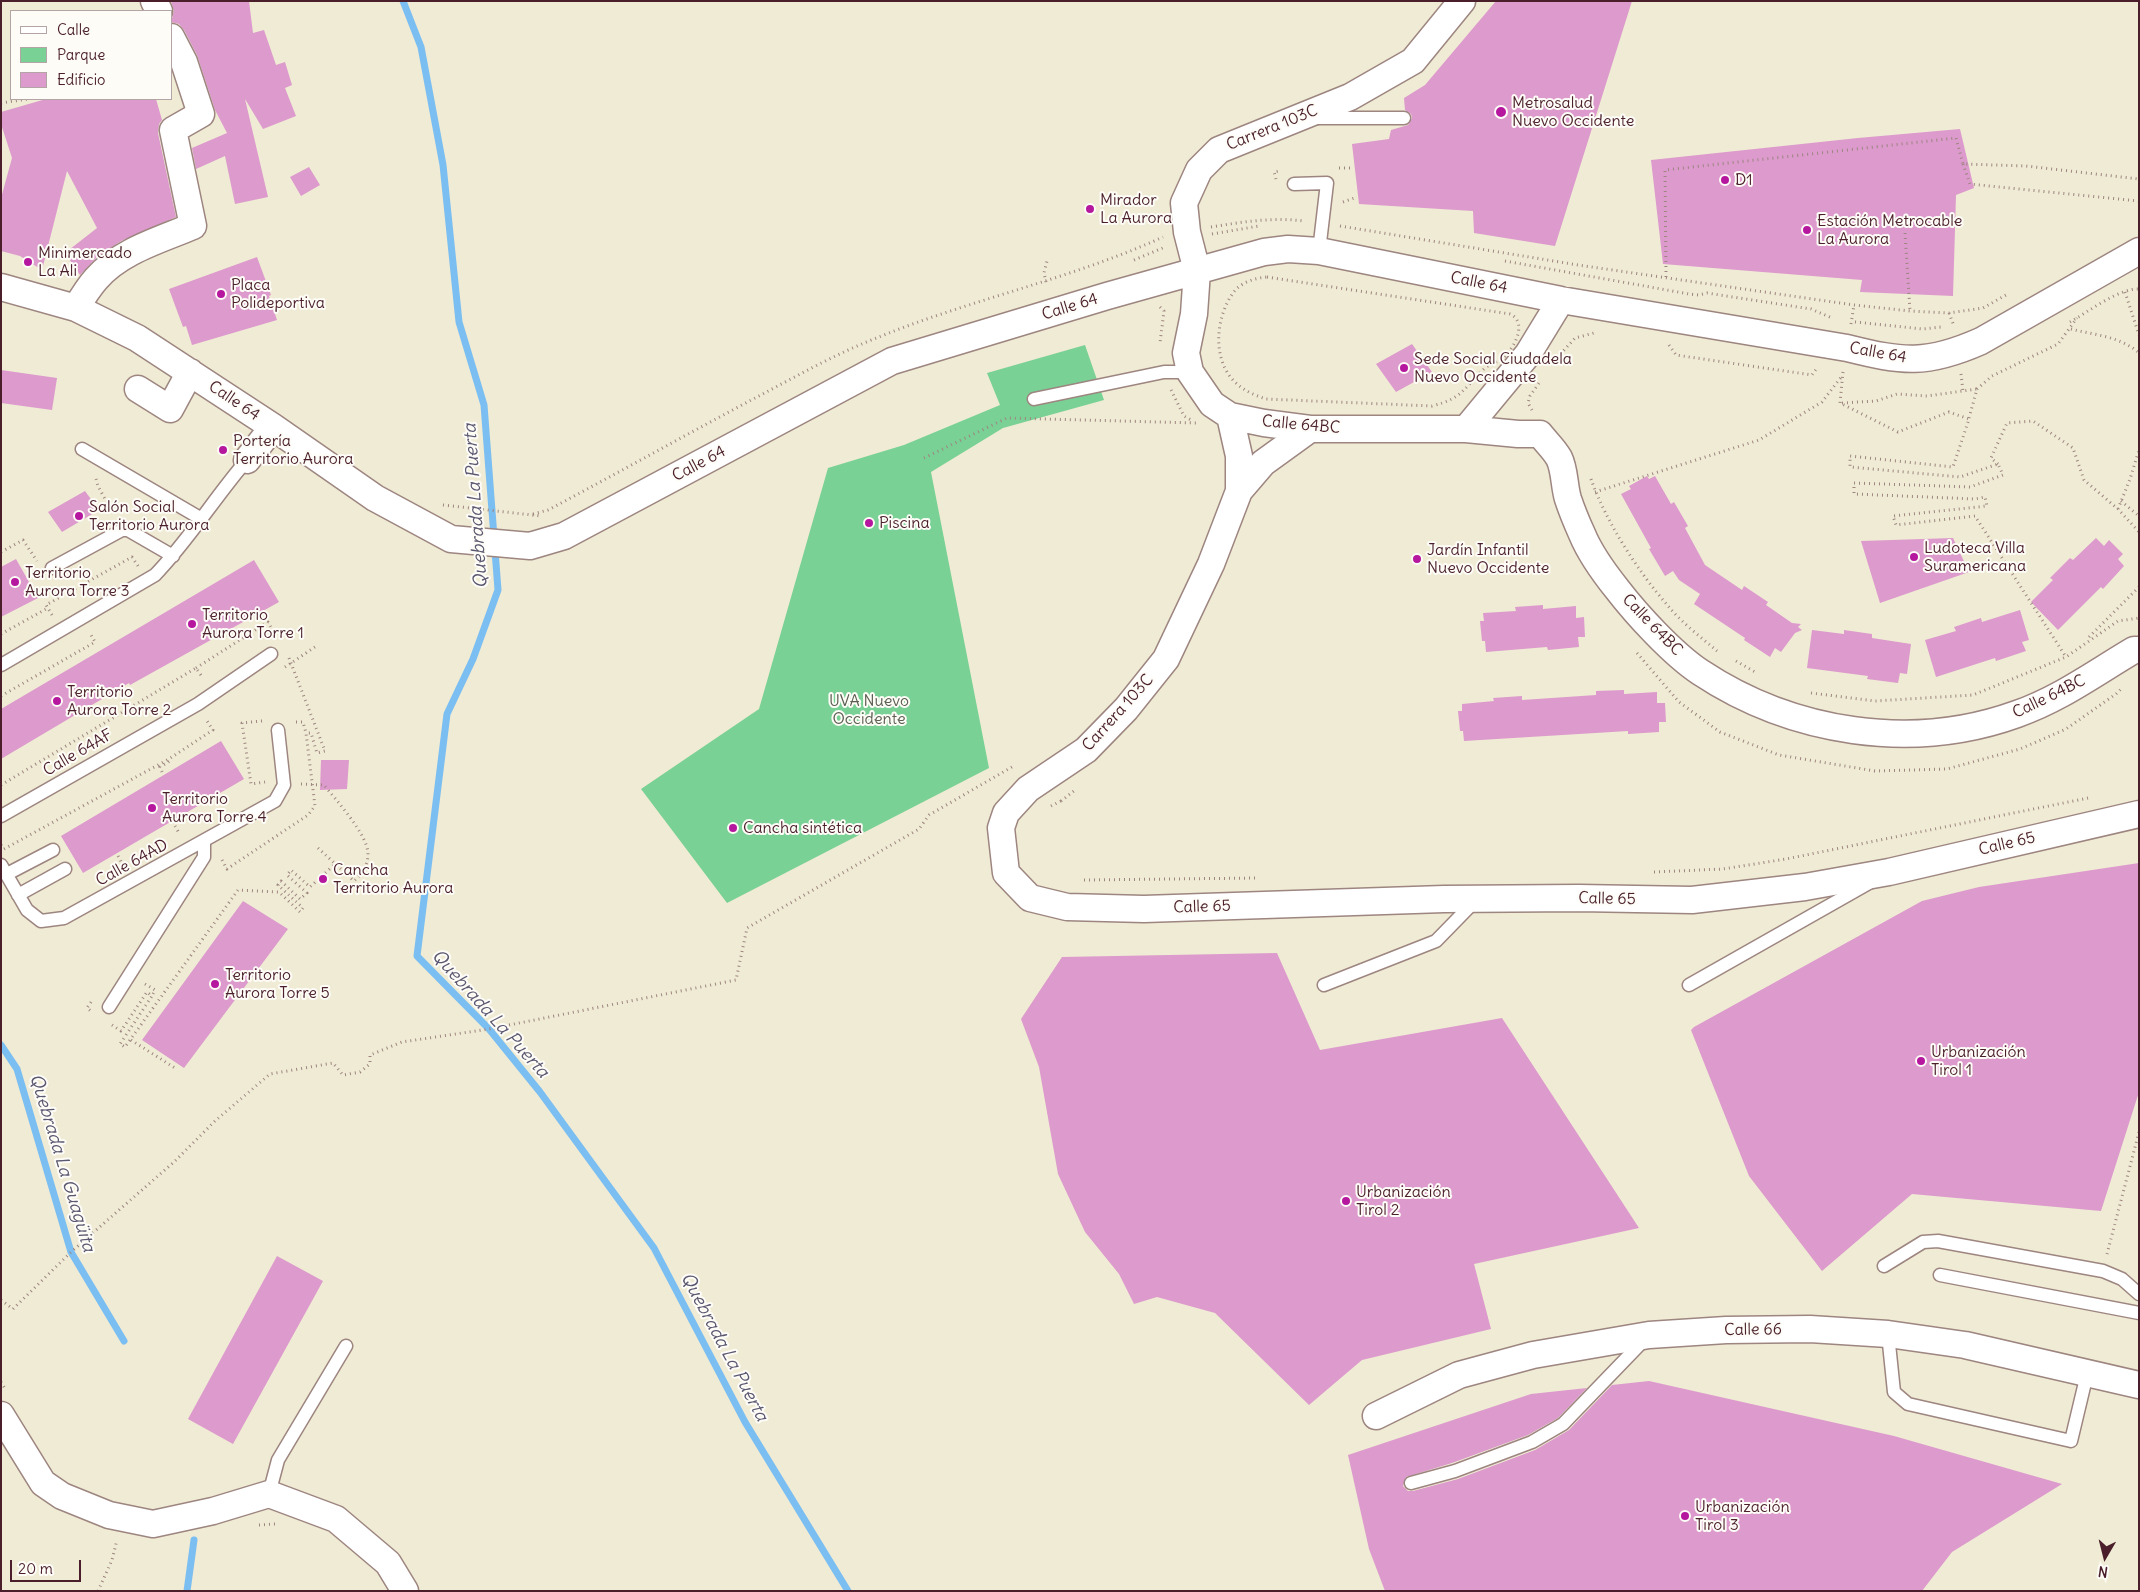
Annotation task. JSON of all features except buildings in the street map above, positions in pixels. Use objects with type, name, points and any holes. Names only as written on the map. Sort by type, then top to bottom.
[{"type":"street","name":"Carrera 103C","points":[[1230,416],[1212,404],[1190,372],[1186,353],[1194,314],[1197,271],[1188,236],[1184,203],[1199,170],[1218,150],[1350,97],[1413,61],[1462,1]]},
{"type":"street","points":[[76,308],[96,279],[111,265],[135,250],[193,226],[173,130],[202,114],[184,62],[172,39]]},
{"type":"street","name":"Calle 64","points":[[1,287],[76,308],[137,338],[273,427],[375,498],[451,539],[530,546],[564,536],[892,361],[1264,252],[1288,249],[1321,234],[1561,300],[1847,348],[1894,358],[1927,360],[1961,350],[1981,341],[2139,252]]},
{"type":"street","points":[[1466,429],[1528,354],[1561,300]]},
{"type":"street","points":[[138,389],[170,408],[190,372]]},
{"type":"street","points":[[1230,416],[1239,456],[1239,492]]},
{"type":"street","name":"Calle 64BC","points":[[1230,416],[1310,429],[1466,429],[1540,434],[1559,458],[1568,499],[1583,536],[1617,589],[1663,640],[1699,672],[1753,702],[1799,719],[1840,729],[1916,734],[1951,731],[1991,723],[2018,714],[2083,683],[2134,650],[2139,650]]},
{"type":"street","points":[[247,460],[273,427]]},
{"type":"street","points":[[1239,492],[1263,463],[1310,429]]},
{"type":"street","name":"Carrera 103C","points":[[1067,907],[1030,898],[1006,872],[1001,828],[1006,813],[1028,789],[1086,750],[1126,709],[1166,659],[1211,564],[1239,492]]},
{"type":"street","name":"Calle 65","points":[[1067,907],[1144,909],[1478,899],[1692,900],[1805,887],[1889,872],[2139,814]]},
{"type":"street","name":"Calle 66","points":[[1376,1416],[1459,1375],[1533,1355],[1649,1335],[1726,1330],[1810,1329],[1888,1334],[1965,1345],[2139,1386]]},
{"type":"street","points":[[1,1415],[43,1482],[62,1496],[109,1514],[153,1524],[213,1511],[270,1494],[336,1519],[388,1562],[405,1591]]},
{"type":"lane","points":[[1297,118],[1404,118]]},
{"type":"lane","points":[[1294,184],[1327,183],[1321,234]]},
{"type":"lane","points":[[1034,399],[1164,372],[1190,372]]},
{"type":"lane","points":[[82,449],[200,518]]},
{"type":"lane","points":[[1,665],[147,581],[173,556],[200,518],[247,460]]},
{"type":"lane","points":[[52,568],[122,530],[128,530],[173,556]]},
{"type":"lane","name":"Calle 64AF","points":[[1,816],[198,704],[272,654]]},
{"type":"lane","name":"Calle 64AD","points":[[18,895],[28,910],[41,920],[64,918],[275,801],[284,785],[282,726]]},
{"type":"lane","points":[[103,1006],[204,857],[204,842]]},
{"type":"lane","points":[[53,850],[8,870],[18,895],[66,869]]},
{"type":"lane","points":[[1689,985],[1889,872]]},
{"type":"lane","points":[[1324,985],[1436,941],[1478,899]]},
{"type":"lane","points":[[1884,1266],[1923,1242],[1938,1241],[2103,1271],[2122,1279],[2139,1294]]},
{"type":"lane","points":[[1940,1276],[2139,1313]]},
{"type":"lane","points":[[1888,1334],[1894,1392],[1908,1404],[2071,1441],[2087,1374]]},
{"type":"lane","points":[[1411,1483],[1455,1471],[1532,1442],[1563,1424],[1649,1335]]},
{"type":"lane","points":[[270,1494],[278,1460],[346,1346]]},
{"type":"path","points":[[1,103],[21,100]]},
{"type":"path","points":[[1666,277],[1665,170],[1956,138],[1970,184],[2139,201]]},
{"type":"path","points":[[1963,164],[2026,166],[2139,179]]},
{"type":"path","points":[[1127,263],[1188,236],[1261,219],[1285,219],[1321,234]]},
{"type":"path","points":[[1188,236],[1242,227],[1277,225]]},
{"type":"path","points":[[1286,225],[1321,234],[1578,265],[1854,305],[1910,311],[1949,313],[1983,308],[2009,294]]},
{"type":"path","points":[[1905,233],[1910,311]]},
{"type":"path","points":[[1499,260],[1689,294],[1700,295],[1707,293],[1811,309],[1833,318]]},
{"type":"path","points":[[1046,282],[1044,273],[1047,261]]},
{"type":"path","points":[[1267,277],[1510,314],[1516,317],[1518,321],[1518,335],[1514,345],[1501,360],[1484,368],[1457,397],[1432,406],[1266,399],[1242,388],[1232,379],[1226,368],[1219,346],[1221,322],[1234,293],[1248,282],[1267,277]]},
{"type":"path","points":[[2125,292],[2139,335]]},
{"type":"path","points":[[1840,403],[1876,401],[1897,394],[1927,396],[1977,389],[1992,376],[2058,344],[2078,318]]},
{"type":"path","points":[[1842,321],[1923,329],[1954,325]]},
{"type":"path","points":[[890,339],[926,325]]},
{"type":"path","points":[[2071,329],[2112,338],[2131,346],[2139,353]]},
{"type":"path","points":[[1554,363],[1567,345],[1575,338],[1584,334],[1600,333]]},
{"type":"path","points":[[1662,344],[1671,346],[1676,355],[1812,375],[1820,364]]},
{"type":"path","points":[[1961,373],[1963,391]]},
{"type":"path","points":[[1568,499],[1596,492],[1759,440],[1822,402],[1842,376],[1840,403]]},
{"type":"path","points":[[1537,413],[1531,409],[1528,403],[1530,396],[1540,382]]},
{"type":"path","points":[[1906,387],[1907,395]]},
{"type":"path","points":[[1977,389],[1953,467],[1850,456],[1850,466],[1960,477],[1998,464]]},
{"type":"path","points":[[1840,403],[1898,432],[1949,412],[1969,419]]},
{"type":"path","points":[[924,458],[1007,418],[1197,423]]},
{"type":"path","points":[[2083,683],[1975,516],[1896,525],[1893,516],[1987,506],[1985,497],[1974,499],[1854,494],[1854,483],[1970,487],[2004,475],[1992,458],[2007,423],[2033,420],[2073,448],[2084,480],[2118,508],[2139,532]]},
{"type":"path","points":[[2118,508],[2139,450]]},
{"type":"path","points":[[1590,474],[1596,492],[1637,564],[1669,608],[1718,652]]},
{"type":"path","points":[[98,486],[115,517]]},
{"type":"path","points":[[2121,502],[2139,516]]},
{"type":"path","points":[[450,506],[548,516]]},
{"type":"path","points":[[56,622],[46,605],[132,556],[142,572],[152,565],[156,559],[156,553],[162,549]]},
{"type":"path","points":[[2066,657],[2101,627],[2139,587]]},
{"type":"path","points":[[1,634],[48,608]]},
{"type":"path","points":[[1809,693],[1875,701],[1973,694],[2066,657],[2118,621],[2139,618]]},
{"type":"path","points":[[306,733],[311,733],[317,753],[325,751],[292,663],[318,645]]},
{"type":"path","points":[[1734,660],[1758,673]]},
{"type":"path","points":[[1,785],[196,668],[224,711],[207,721],[213,730],[169,758],[4,849]]},
{"type":"path","points":[[267,721],[242,722],[251,784],[268,782],[268,786]]},
{"type":"path","points":[[215,860],[221,857],[226,869],[308,815],[315,806],[303,722],[282,726]]},
{"type":"path","points":[[162,772],[160,767],[170,761],[169,758]]},
{"type":"path","points":[[1,1300],[13,1310],[71,1252],[174,1162],[215,1121],[270,1074],[333,1063],[344,1075],[360,1072],[370,1064],[370,1054],[402,1042],[489,1029],[736,980],[747,928],[918,829],[929,815],[1014,766]]},
{"type":"path","points":[[1045,778],[1061,801],[1048,807]]},
{"type":"path","points":[[313,784],[324,785],[360,832],[368,853],[363,873],[354,881],[318,848]]},
{"type":"path","points":[[1647,873],[1722,868],[1786,859],[2088,798]]},
{"type":"path","points":[[175,826],[181,836],[188,832]]},
{"type":"path","points":[[1,845],[4,849],[8,870]]},
{"type":"path","points":[[118,856],[125,868]]},
{"type":"path","points":[[142,982],[155,990],[120,1044],[124,1048],[238,890],[280,892],[300,912],[303,908],[278,885],[281,882],[300,899],[306,893],[287,875],[290,870],[310,888],[335,864]]},
{"type":"path","points":[[1077,880],[1265,878]]},
{"type":"path","points":[[108,1022],[121,1031],[147,992],[152,996]]},
{"type":"path","points":[[94,1013],[87,1008],[90,1002],[103,1006]]},
{"type":"path","points":[[131,1040],[175,1068]]},
{"type":"path","points":[[2103,1271],[2139,1132]]},
{"type":"path","points":[[254,1525],[282,1524]]},
{"type":"path","points":[[98,1591],[112,1560],[117,1540]]},
{"type":"green space","name":"UVA Nuevo Occidente","points":[[1085,345],[1104,400],[1003,428],[931,472],[989,768],[727,903],[641,789],[759,709],[828,468],[904,445],[1000,405],[987,373]]},
{"type":"waterway","name":"Quebrada La Puerta","points":[[403,1],[421,47],[443,165],[459,322],[484,405],[498,590],[473,659],[447,714],[417,956],[489,1029],[540,1092],[654,1248],[745,1422],[848,1591]]},
{"type":"waterway","name":"Quebrada La Guagüita","points":[[1,1045],[17,1069],[71,1252],[124,1341]]},
{"type":"waterway","name":"Quebrada La Guagüita","points":[[187,1591],[194,1540]]},
{"type":"place","name":"Metrosalud Nuevo Occidente","points":[[1501,112]]},
{"type":"place","name":"D1","points":[[1725,180]]},
{"type":"place","name":"Mirador La Aurora","points":[[1090,209]]},
{"type":"place","name":"Estación Metrocable La Aurora","points":[[1807,230]]},
{"type":"place","name":"Minimercado La Ali","points":[[28,262]]},
{"type":"place","name":"Placa Polideportiva","points":[[221,294]]},
{"type":"place","name":"Sede Social Ciudadela Nuevo Occidente","points":[[1404,368]]},
{"type":"place","name":"Portería Territorio Aurora","points":[[223,450]]},
{"type":"place","name":"Salón Social Territorio Aurora","points":[[79,516]]},
{"type":"place","name":"Piscina","points":[[869,523]]},
{"type":"place","name":"Ludoteca Villa Suramericana","points":[[1914,557]]},
{"type":"place","name":"Jardín Infantil Nuevo Occidente","points":[[1417,559]]},
{"type":"place","name":"Territorio Aurora Torre 3","points":[[15,582]]},
{"type":"place","name":"Territorio Aurora Torre 1","points":[[192,624]]},
{"type":"place","name":"Territorio Aurora Torre 2","points":[[57,701]]},
{"type":"place","name":"Territorio Aurora Torre 4","points":[[152,808]]},
{"type":"place","name":"Cancha sintética","points":[[733,828]]},
{"type":"place","name":"Cancha Territorio Aurora","points":[[323,879]]},
{"type":"place","name":"Territorio Aurora Torre 5","points":[[215,984]]},
{"type":"place","name":"Urbanización Tirol 1","points":[[1921,1061]]},
{"type":"place","name":"Urbanización Tirol 2","points":[[1346,1201]]},
{"type":"place","name":"Urbanización Tirol 3","points":[[1685,1516]]}]
